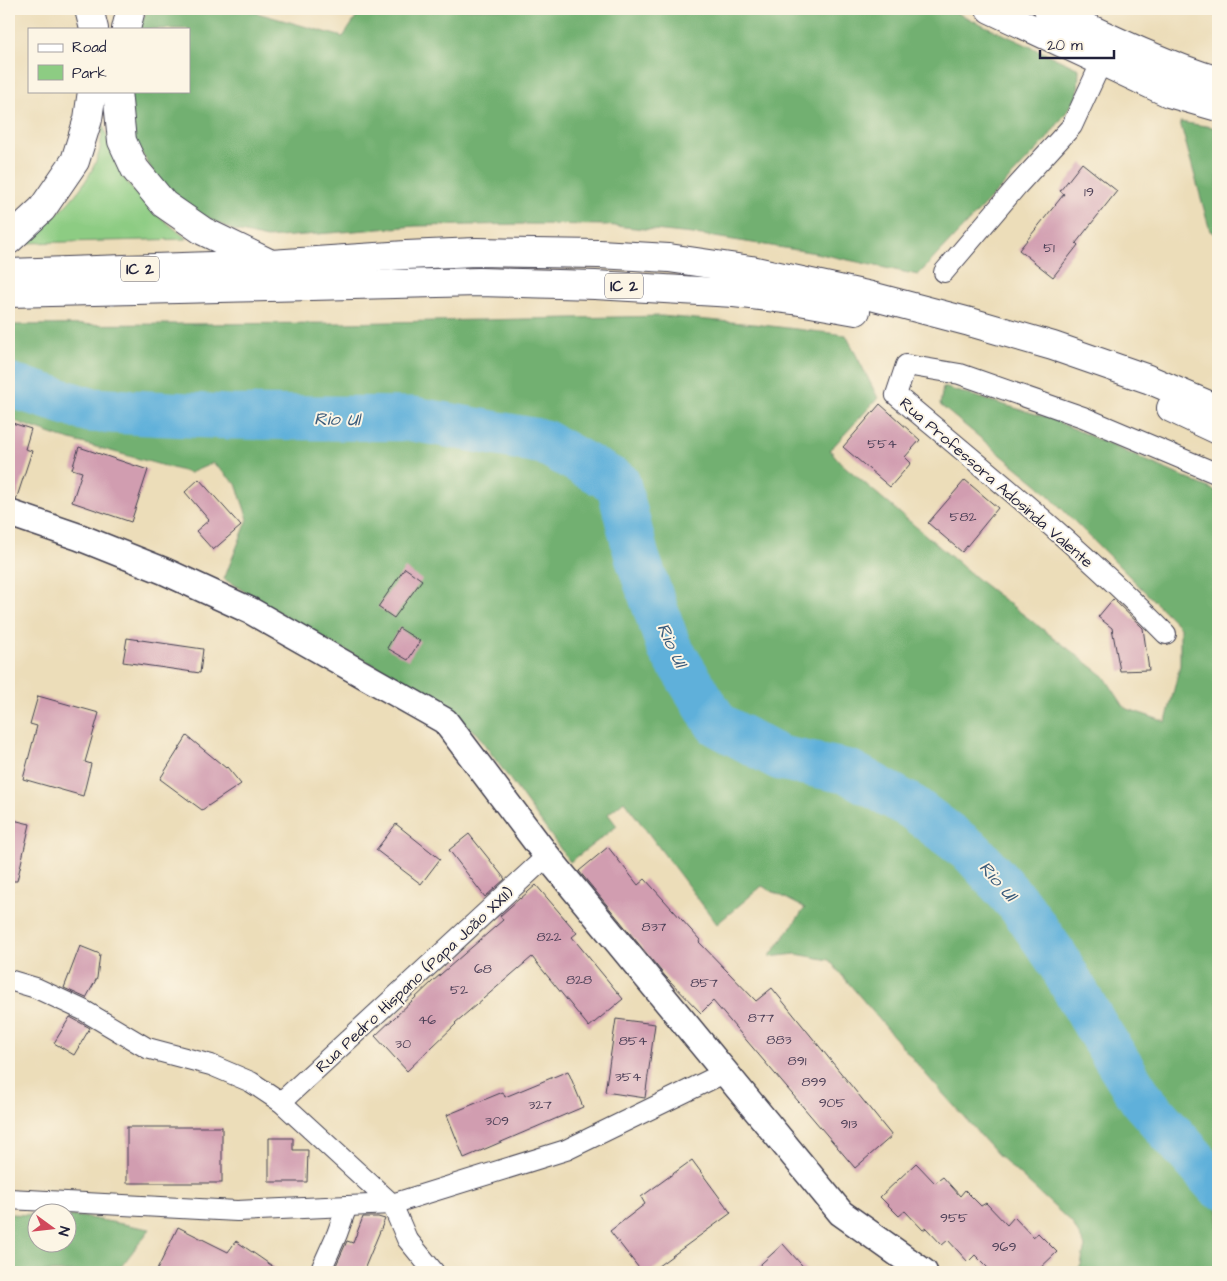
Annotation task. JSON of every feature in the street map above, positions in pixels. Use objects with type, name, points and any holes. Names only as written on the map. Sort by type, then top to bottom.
[{"type":"main road","points":[[89,9],[94,28]]},
{"type":"main road","points":[[126,28],[130,9]]},
{"type":"main road","points":[[990,9],[1169,93],[1218,107]]},
{"type":"main road","points":[[1048,9],[1145,55],[1218,81]]},
{"type":"main road","points":[[9,240],[42,208],[75,161],[88,118],[92,92]]},
{"type":"main road","points":[[117,92],[122,141],[135,169],[164,204],[203,231],[271,264]]},
{"type":"main road","name":"IC 2","points":[[9,273],[271,264],[406,254],[476,252],[599,254],[669,258],[751,270],[880,299],[970,322],[1053,346],[1148,379],[1218,409]]},
{"type":"main road","name":"IC 2","points":[[9,293],[479,282],[595,285],[734,293],[794,300],[871,314],[987,343],[1122,388],[1218,430]]},
{"type":"street","points":[[944,272],[1017,186],[1072,126],[1102,61]]},
{"type":"street","name":"Rua Professora Adosinda Valente","points":[[1166,634],[1134,602],[998,480],[896,395],[906,364],[960,374],[1083,417],[1218,474]]},
{"type":"street","points":[[9,513],[79,537],[164,571],[252,611],[445,721],[547,856],[841,1213],[924,1272]]},
{"type":"street","name":"Rua Pedro Hispano (Papa João XXII)","points":[[281,1102],[547,856]]},
{"type":"street","points":[[9,980],[36,988],[83,1010],[147,1048],[211,1065],[251,1082],[281,1102],[392,1204],[407,1239],[434,1272]]},
{"type":"street","points":[[9,1199],[237,1211],[392,1204],[566,1150],[726,1072]]},
{"type":"street","points":[[320,1272],[347,1206]]},
{"type":"green space","points":[[148,9],[243,9],[343,37],[362,9],[948,9],[1079,69],[1078,96],[1046,140],[918,275],[816,253],[702,235],[606,225],[416,226],[267,238],[232,230],[191,209],[158,180],[135,142],[129,92],[190,92],[190,28],[138,28]]},
{"type":"green space","points":[[1180,122],[1218,128],[1218,235],[1210,231]]},
{"type":"green space","points":[[103,125],[117,164],[129,185],[152,210],[187,239],[25,243],[70,201],[88,177],[100,149]]},
{"type":"green space","points":[[661,316],[754,324],[846,335],[878,398],[830,450],[841,463],[982,583],[1104,676],[1125,708],[1166,722],[1180,665],[1180,627],[1038,485],[940,405],[943,387],[1049,418],[1218,492],[1218,1168],[1152,1092],[1090,988],[1041,918],[989,851],[912,792],[859,762],[784,747],[718,702],[677,630],[630,478],[547,432],[457,416],[201,407],[70,396],[9,372],[9,325],[343,323]]},
{"type":"green space","points":[[9,388],[82,413],[150,421],[450,432],[519,445],[561,459],[605,486],[619,509],[633,577],[658,642],[690,699],[712,729],[792,770],[852,782],[960,850],[1013,909],[1071,996],[1161,1141],[1218,1198],[1218,1272],[1076,1272],[1081,1265],[1085,1246],[1072,1223],[999,1156],[929,1078],[829,960],[796,954],[769,957],[805,908],[762,886],[717,924],[624,801],[608,814],[617,826],[570,862],[477,734],[426,692],[316,635],[224,579],[248,519],[236,484],[213,463],[190,473],[60,437],[9,419]]},
{"type":"green space","points":[[9,1214],[28,1215],[28,1254],[78,1254],[78,1217],[150,1229],[117,1272],[9,1272]]},
{"type":"building","points":[[1082,163],[1117,191],[1076,243],[1078,245],[1053,277],[1019,250],[1064,194],[1060,191]]},
{"type":"building","points":[[880,404],[920,440],[905,457],[911,463],[890,487],[843,447]]},
{"type":"building","points":[[9,422],[31,429],[25,449],[32,451],[16,500],[9,498]]},
{"type":"building","points":[[79,447],[148,470],[131,522],[72,502],[82,472],[72,469]]},
{"type":"building","points":[[199,479],[241,526],[213,550],[196,531],[209,520],[185,492]]},
{"type":"building","points":[[965,480],[998,508],[962,552],[928,523]]},
{"type":"building","points":[[405,568],[422,580],[394,618],[378,607]]},
{"type":"building","points":[[1113,599],[1143,628],[1149,670],[1120,671],[1112,628],[1098,617]]},
{"type":"building","points":[[399,628],[420,641],[408,660],[387,648]]},
{"type":"building","points":[[127,638],[203,649],[200,673],[123,662]]},
{"type":"building","points":[[38,696],[99,713],[85,762],[91,764],[83,796],[23,779],[37,726],[30,724]]},
{"type":"building","points":[[187,736],[227,767],[241,784],[202,810],[160,779]]},
{"type":"building","points":[[9,819],[30,824],[17,881],[9,881]]},
{"type":"building","points":[[396,824],[440,859],[421,884],[376,850]]},
{"type":"building","points":[[469,834],[505,879],[485,897],[449,850]]},
{"type":"building","points":[[608,847],[638,885],[645,879],[700,940],[699,942],[756,1001],[772,988],[892,1136],[855,1168],[713,1001],[701,1013],[665,976],[579,871]]},
{"type":"building","points":[[536,885],[577,933],[572,937],[623,999],[589,1027],[532,957],[455,1023],[407,1071],[375,1036],[433,981],[503,920],[500,916]]},
{"type":"building","points":[[80,946],[100,954],[97,978],[86,998],[64,988]]},
{"type":"building","points":[[70,1017],[90,1028],[74,1055],[54,1043]]},
{"type":"building","points":[[616,1019],[655,1024],[645,1098],[605,1092]]},
{"type":"building","points":[[568,1071],[583,1107],[464,1158],[447,1115],[503,1092],[505,1097]]},
{"type":"building","points":[[127,1127],[222,1127],[222,1183],[127,1183]]},
{"type":"building","points":[[269,1138],[293,1138],[293,1150],[308,1150],[307,1182],[269,1182]]},
{"type":"building","points":[[692,1160],[731,1213],[650,1272],[642,1272],[610,1231],[645,1204],[641,1197]]},
{"type":"building","points":[[916,1163],[935,1183],[943,1177],[960,1196],[965,1190],[981,1206],[986,1203],[1007,1225],[1014,1217],[1033,1237],[1038,1233],[1057,1252],[1036,1272],[992,1272],[975,1255],[968,1262],[948,1240],[942,1245],[926,1228],[923,1230],[905,1211],[899,1216],[880,1197]]},
{"type":"building","points":[[363,1217],[385,1219],[363,1272],[333,1272],[347,1241],[353,1243]]},
{"type":"building","points":[[178,1227],[228,1252],[236,1241],[281,1272],[156,1272]]},
{"type":"building","points":[[783,1244],[808,1272],[752,1272]]},
{"type":"waterway","name":"Rio Ul","points":[[9,385],[90,410],[229,417],[413,419],[544,442],[618,483],[637,557],[669,647],[717,724],[780,758],[849,772],[912,807],[973,853],[1022,908],[1056,957],[1142,1100],[1218,1186]]}]
